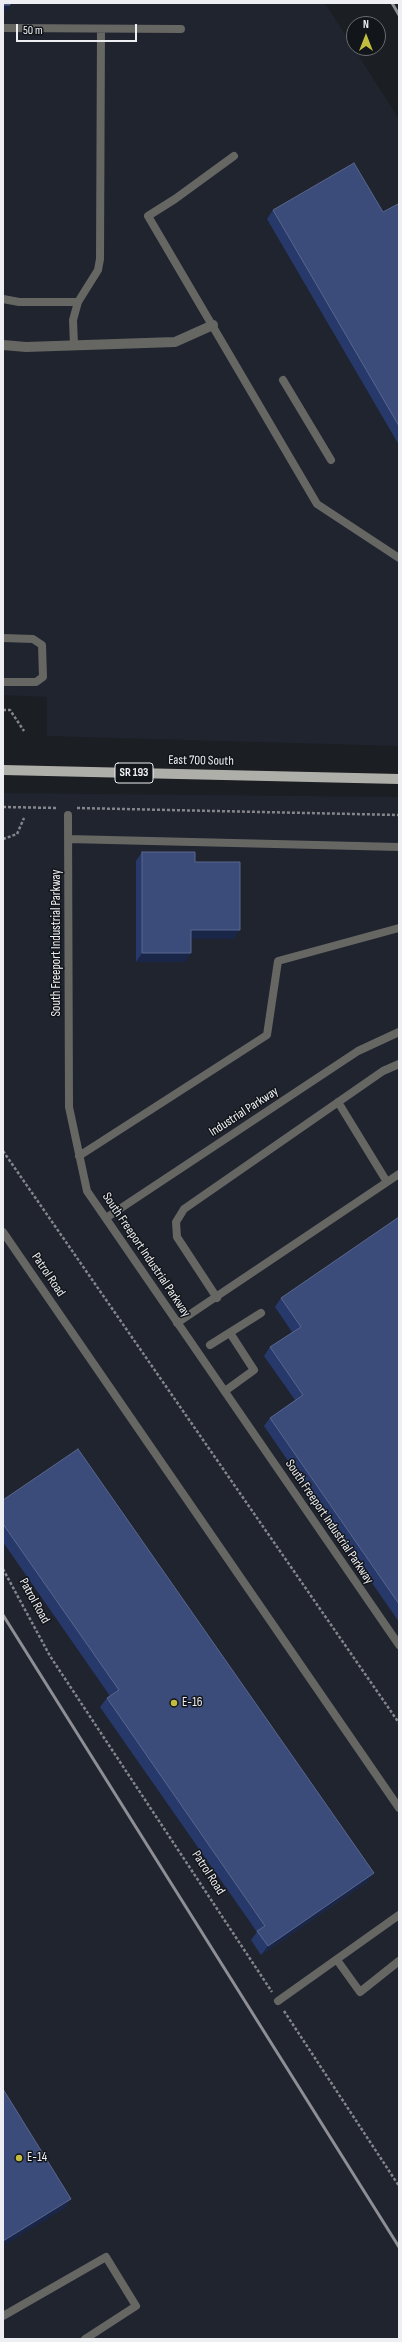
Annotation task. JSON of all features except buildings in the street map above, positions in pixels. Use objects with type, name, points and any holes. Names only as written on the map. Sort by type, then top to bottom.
[{"type":"main road","name":"East 700 South","points":[[3,770],[399,779]]},
{"type":"street","points":[[3,346],[175,342],[213,325]]},
{"type":"lane","points":[[3,28],[180,30]]},
{"type":"lane","points":[[74,345],[73,320],[78,302],[98,270],[100,259],[101,29]]},
{"type":"lane","points":[[234,156],[175,199],[148,216],[317,504],[399,558]]},
{"type":"lane","points":[[3,299],[19,302],[78,302]]},
{"type":"lane","points":[[283,380],[331,460]]},
{"type":"lane","points":[[3,638],[33,639],[42,645],[43,676],[36,682],[3,682]]},
{"type":"lane","name":"South Freeport Industrial Parkway","points":[[69,810],[69,1107],[87,1191],[399,1645]]},
{"type":"lane","points":[[68,839],[399,848]]},
{"type":"lane","points":[[80,1156],[268,1035],[278,961],[399,928]]},
{"type":"lane","name":"Industrial Parkway","points":[[106,1218],[358,1051],[399,1032]]},
{"type":"lane","points":[[217,1298],[177,1237],[176,1222],[184,1209],[383,1071],[399,1064]]},
{"type":"lane","points":[[338,1102],[387,1182]]},
{"type":"lane","points":[[177,1323],[217,1298],[399,1174]]},
{"type":"lane","name":"Patrol Road","points":[[3,1232],[399,1808]]},
{"type":"lane","points":[[210,1345],[261,1313]]},
{"type":"lane","points":[[225,1391],[254,1370],[230,1333]]},
{"type":"lane","points":[[278,2001],[399,1914]]},
{"type":"lane","points":[[337,1960],[360,1992],[399,1961]]},
{"type":"lane","points":[[3,2316],[106,2257],[136,2306],[85,2339]]},
{"type":"path","points":[[3,710],[10,710],[24,731]]},
{"type":"path","points":[[3,807],[69,810],[399,815]]},
{"type":"path","points":[[3,839],[17,834],[24,818]]},
{"type":"path","points":[[3,1151],[399,1723]]},
{"type":"path","name":"Patrol Road","points":[[3,1569],[50,1656],[399,2186]]},
{"type":"shaded area","points":[[3,3],[325,3],[346,36],[346,56],[359,56],[399,119],[399,746],[47,736],[47,697],[3,695]]},
{"type":"shaded area","points":[[3,793],[399,797],[399,2339],[3,2339]]},
{"type":"railway","points":[[392,3],[399,15]]},
{"type":"railway","points":[[3,1615],[399,2247]]},
{"type":"place","name":"E-16","points":[[174,1703]]},
{"type":"place","name":"E-14","points":[[19,2158]]}]
